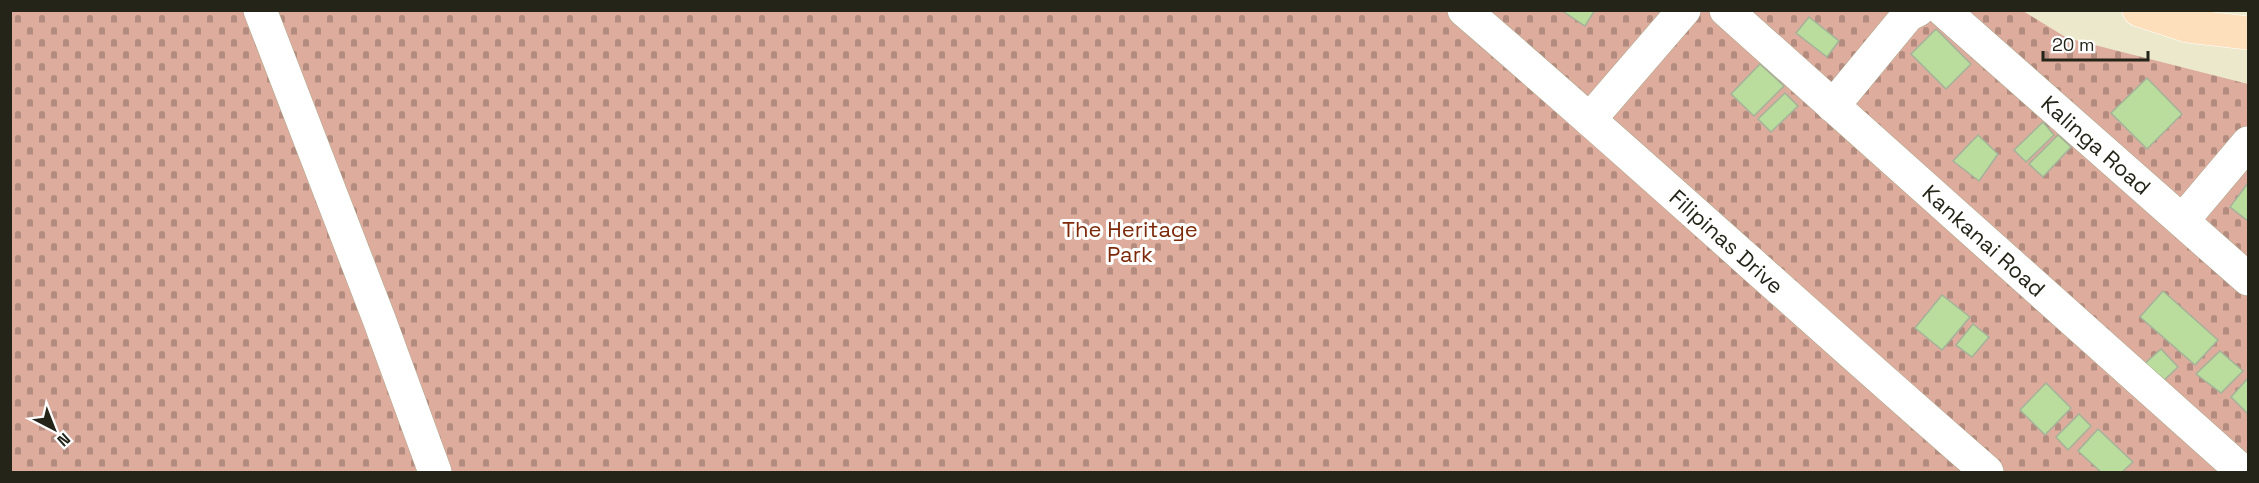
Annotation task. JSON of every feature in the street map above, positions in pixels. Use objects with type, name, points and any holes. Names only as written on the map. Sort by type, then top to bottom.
[{"type":"main road","points":[[2139,10],[2188,26],[2248,33]]},
{"type":"lane","points":[[260,10],[435,472]]},
{"type":"lane","name":"Filipinas Drive","points":[[1464,10],[1987,472]]},
{"type":"lane","points":[[1590,119],[1684,10]]},
{"type":"lane","name":"Kankanai Road","points":[[1726,10],[2243,472]]},
{"type":"lane","points":[[1833,106],[1908,15],[1918,10]]},
{"type":"lane","name":"Kalinga Road","points":[[1943,10],[2248,279]]},
{"type":"lane","points":[[2183,220],[2248,143]]},
{"type":"green space","name":"The Heritage Park","points":[[10,11],[2023,11],[2067,38],[2248,84],[2248,472],[11,472]]},
{"type":"building","points":[[1565,10],[1595,10],[1585,26],[1564,12]]},
{"type":"building","points":[[1809,17],[1839,41],[1827,57],[1796,33]]},
{"type":"building","points":[[1936,29],[1971,64],[1946,89],[1911,54]]},
{"type":"building","points":[[1760,64],[1784,86],[1754,116],[1731,94]]},
{"type":"building","points":[[2147,78],[2182,114],[2147,149],[2111,113]]},
{"type":"building","points":[[1785,93],[1798,106],[1771,132],[1758,119]]},
{"type":"building","points":[[2043,122],[2054,135],[2026,162],[2014,150]]},
{"type":"building","points":[[1978,135],[1998,154],[1979,181],[1953,161]]},
{"type":"building","points":[[2058,135],[2071,147],[2043,177],[2029,164]]},
{"type":"building","points":[[2248,183],[2248,221],[2230,207]]},
{"type":"building","points":[[2163,291],[2218,340],[2195,365],[2140,317]]},
{"type":"building","points":[[1942,295],[1970,317],[1942,350],[1915,328]]},
{"type":"building","points":[[1973,324],[1989,337],[1972,357],[1956,345]]},
{"type":"building","points":[[2161,349],[2178,367],[2160,384],[2142,366]]},
{"type":"building","points":[[2220,351],[2243,371],[2221,393],[2196,374]]},
{"type":"building","points":[[2248,378],[2248,414],[2231,397]]},
{"type":"building","points":[[2046,383],[2071,408],[2045,435],[2020,410]]},
{"type":"building","points":[[2079,414],[2091,426],[2068,450],[2056,437]]},
{"type":"building","points":[[2098,429],[2133,462],[2122,472],[2101,472],[2078,451]]}]
